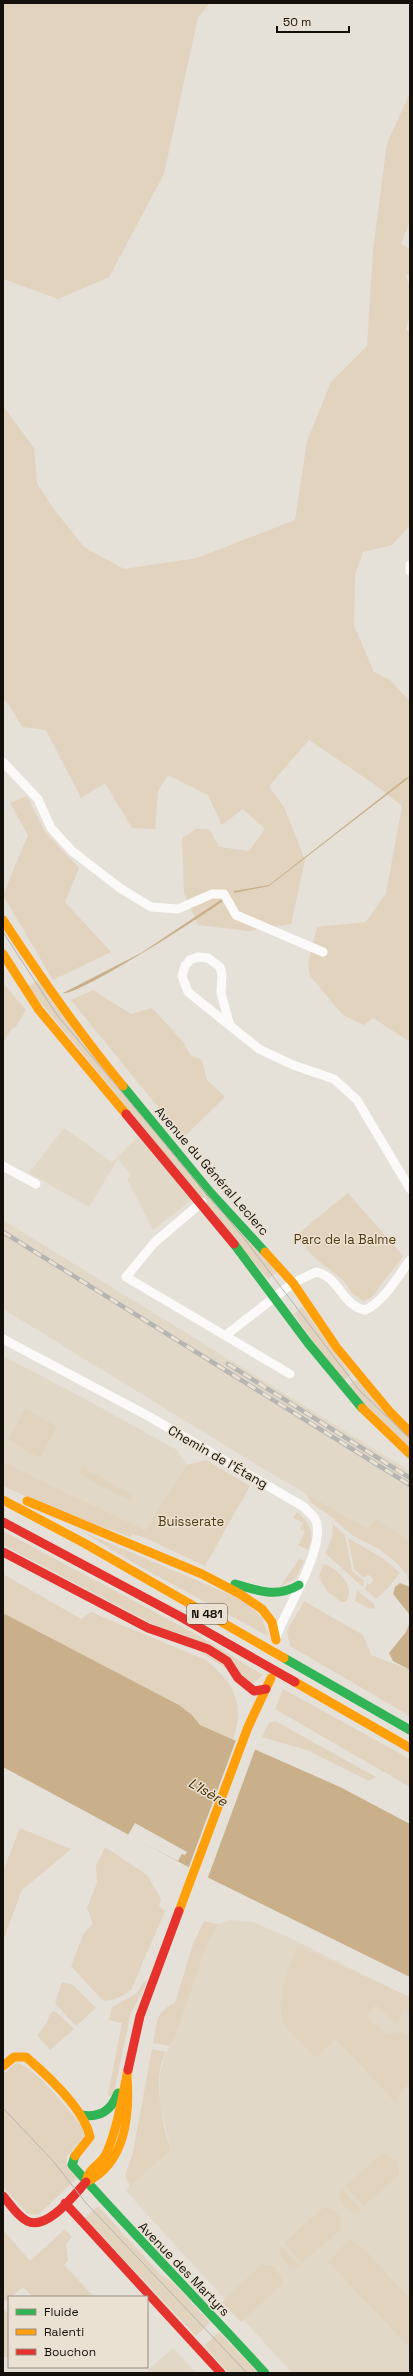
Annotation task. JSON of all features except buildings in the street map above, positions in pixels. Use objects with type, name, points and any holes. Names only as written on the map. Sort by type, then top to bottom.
[{"type":"main road","name":"Avenue du Général Leclerc","points":[[3,920],[82,1037],[210,1192],[293,1284],[337,1348],[390,1412],[410,1432]]},
{"type":"main road","name":"Avenue du Général Leclerc","points":[[3,954],[11,973],[39,1010],[202,1202],[356,1403],[410,1454]]},
{"type":"main road","points":[[11,973],[30,960]]},
{"type":"main road","points":[[3,1491],[202,1574],[240,1594],[262,1609],[272,1622],[276,1640]]},
{"type":"main road","name":"N 481","points":[[3,1500],[84,1543],[410,1730]]},
{"type":"main road","name":"N 481","points":[[3,1522],[181,1617],[410,1748]]},
{"type":"main road","points":[[3,1552],[109,1609],[148,1628],[208,1649],[227,1661],[238,1678],[245,1697]]},
{"type":"main road","points":[[202,1574],[265,1593],[288,1593],[300,1585]]},
{"type":"main road","points":[[238,1678],[254,1691],[266,1689]]},
{"type":"main road","points":[[3,2196],[27,2222],[37,2224],[49,2219],[86,2182],[88,2172],[104,2158],[108,2150],[127,2077],[140,2016],[152,1988],[248,1728],[271,1678]]},
{"type":"main road","points":[[247,1708],[248,1728]]},
{"type":"main road","points":[[3,2066],[14,2057],[26,2057],[81,2115],[91,2117],[102,2116],[109,2111],[121,2084],[127,2077]]},
{"type":"main road","name":"Avenue des Martyrs","points":[[81,2115],[90,2132],[90,2139],[74,2156],[72,2165],[86,2182],[264,2373]]},
{"type":"main road","points":[[65,2203],[221,2373]]},
{"type":"street","points":[[410,565],[410,570]]},
{"type":"street","points":[[3,762],[38,799],[51,828],[72,851],[120,888],[151,907],[178,910],[212,894],[224,894],[236,915],[323,952]]},
{"type":"street","points":[[230,1026],[221,993],[222,975],[220,967],[208,958],[198,957],[190,960],[185,966],[182,976],[188,992],[230,1026],[259,1049],[293,1066],[334,1079],[357,1100],[410,1189]]},
{"type":"street","points":[[3,1166],[36,1184]]},
{"type":"street","points":[[202,1202],[154,1243],[126,1277],[290,1374]]},
{"type":"street","points":[[226,1335],[274,1297],[308,1275],[316,1272],[322,1273],[330,1279],[352,1304],[365,1310],[373,1306],[380,1299],[410,1260]]},
{"type":"street","name":"Chemin de l'Étang","points":[[3,1339],[150,1417],[304,1507],[314,1518],[317,1530],[315,1548],[276,1640]]},
{"type":"shaded area","points":[[64,1128],[112,1162],[138,1137],[193,1199],[153,1230],[127,1179],[131,1175],[118,1159],[89,1207],[29,1173]]},
{"type":"shaded area","points":[[3,1220],[410,1471],[410,1542],[376,1519],[368,1529],[272,1474],[3,1309]]},
{"type":"shaded area","points":[[3,1356],[87,1400],[177,1450],[187,1465],[145,1530],[3,1462]]},
{"type":"shaded area","points":[[231,1920],[253,1922],[293,1939],[410,1998],[410,2373],[292,2373],[125,2190],[171,2150],[160,2106],[160,2073],[165,2055],[175,2038],[206,1947],[218,1924]]},
{"type":"shaded area","points":[[173,2348],[196,2373],[145,2373]]},
{"type":"green space","points":[[3,3],[210,3],[198,17],[164,174],[109,277],[58,299],[3,279]]},
{"type":"green space","points":[[410,93],[410,221],[401,244],[410,249],[410,274],[405,275],[408,280],[411,301],[410,316],[406,329],[410,333],[410,525],[392,545],[363,552],[355,575],[354,626],[374,672],[390,680],[410,702],[410,1042],[373,1018],[364,1025],[343,1015],[310,976],[308,963],[317,927],[366,922],[386,893],[402,806],[374,784],[309,740],[269,786],[285,809],[305,860],[291,924],[248,931],[198,925],[184,893],[182,838],[196,829],[209,829],[219,847],[249,851],[265,829],[243,809],[222,825],[208,795],[168,775],[158,791],[155,829],[132,828],[105,783],[81,798],[46,730],[22,727],[8,703],[3,699],[3,406],[34,448],[37,483],[53,508],[84,547],[124,569],[197,558],[295,520],[307,441],[331,382],[367,346],[373,250],[387,143]]},
{"type":"green space","points":[[27,796],[45,832],[79,868],[65,902],[111,952],[53,980],[3,895],[28,835],[10,803]]},
{"type":"green space","points":[[38,980],[280,1270],[268,1279],[28,987]]},
{"type":"green space","points":[[5,985],[26,1010],[15,1028],[13,1027],[3,1042],[3,986]]},
{"type":"green space","points":[[93,990],[131,1014],[152,1008],[184,1043],[190,1055],[202,1060],[207,1080],[225,1097],[183,1138],[71,1000]]},
{"type":"green space","name":"Parc de la Balme","points":[[348,1193],[403,1256],[371,1298],[363,1301],[352,1293],[343,1280],[316,1259],[295,1236]]},
{"type":"green space","points":[[302,1307],[351,1375],[342,1382],[294,1314]]},
{"type":"green space","points":[[357,1379],[410,1435],[410,1451],[366,1409],[349,1385]]},
{"type":"green space","points":[[25,1409],[57,1426],[40,1458],[8,1440]]},
{"type":"green space","name":"Buisserate","points":[[206,1460],[250,1486],[205,1566],[143,1537],[132,1534],[131,1537],[61,1512],[3,1486],[3,1462],[145,1530],[187,1465]]},
{"type":"green space","points":[[82,1467],[134,1495],[131,1502],[79,1474]]},
{"type":"green space","points":[[307,1494],[368,1529],[376,1519],[410,1542],[410,1587],[407,1575],[397,1563],[379,1549],[352,1535],[329,1515],[310,1502]]},
{"type":"green space","points":[[297,1512],[305,1520],[310,1529],[311,1539],[308,1550],[298,1545],[305,1532],[300,1529],[303,1523],[293,1518]]},
{"type":"green space","points":[[333,1524],[345,1535],[352,1571],[364,1581],[363,1587],[325,1553],[332,1538]]},
{"type":"green space","points":[[3,1531],[194,1633],[263,1675],[252,1684],[164,1630],[3,1545]]},
{"type":"green space","points":[[83,1532],[243,1600],[262,1618],[268,1636],[139,1566]]},
{"type":"green space","points":[[348,1538],[384,1559],[400,1573],[388,1588],[376,1599],[365,1589],[367,1583],[369,1585],[374,1580],[369,1575],[363,1577],[354,1569]]},
{"type":"green space","points":[[299,1559],[304,1561],[296,1578],[280,1587]]},
{"type":"green space","points":[[323,1564],[334,1569],[344,1578],[349,1590],[346,1602],[341,1602],[327,1591],[319,1577]]},
{"type":"green space","points":[[3,1574],[81,1619],[91,1612],[206,1660],[224,1678],[235,1696],[238,1716],[233,1740],[200,1725],[192,1715],[179,1705],[3,1613]]},
{"type":"green space","points":[[357,1590],[374,1604],[375,1609],[368,1608],[355,1601]]},
{"type":"green space","points":[[304,1601],[363,1635],[371,1655],[410,1670],[410,1716],[290,1646],[287,1631]]},
{"type":"green space","points":[[283,1689],[410,1759],[410,1787],[275,1709]]},
{"type":"green space","points":[[276,1721],[376,1777],[369,1781],[307,1750],[262,1737],[269,1723]]},
{"type":"green space","points":[[20,1828],[71,1849],[22,1890],[3,1941],[3,1871]]},
{"type":"green space","points":[[105,1847],[147,1875],[161,1899],[159,1906],[165,1911],[131,1990],[117,1998],[106,2001],[102,2000],[71,1966],[84,1933],[93,1924],[87,1908],[97,1883],[96,1866]]},
{"type":"green space","points":[[204,1921],[218,1924],[206,1947],[175,2038],[170,2046],[153,2043],[156,2024],[160,2014],[168,2006],[175,2003],[193,1944]]},
{"type":"green space","points":[[301,1948],[410,1997],[410,2012],[402,2011],[397,2024],[376,2005],[366,2016],[387,2035],[398,2032],[410,2036],[410,2082],[395,2102],[336,2039],[316,2058],[286,2028],[281,2016],[284,1986],[296,1949]]},
{"type":"green space","points":[[144,1981],[147,1982],[130,2016],[113,2098],[108,2095],[122,2023],[109,2020],[112,2007],[136,1994]]},
{"type":"green space","points":[[62,1982],[73,1985],[96,2008],[76,2026],[55,2003]]},
{"type":"green space","points":[[52,2011],[56,2012],[74,2029],[50,2050],[37,2035],[44,2027]]},
{"type":"green space","points":[[152,2049],[166,2052],[162,2062],[159,2087],[164,2127],[171,2150],[130,2186],[125,2176],[133,2152]]},
{"type":"green space","points":[[16,2063],[24,2066],[42,2080],[83,2127],[84,2137],[67,2156],[67,2167],[77,2178],[38,2215],[28,2214],[3,2187],[3,2074]]},
{"type":"green space","points":[[387,2154],[397,2162],[399,2175],[364,2206],[346,2186],[379,2156]]},
{"type":"green space","points":[[342,2189],[361,2210],[355,2213],[345,2207],[339,2195]]},
{"type":"green space","points":[[98,2206],[161,2275],[172,2282],[210,2323],[196,2336],[85,2218]]},
{"type":"green space","points":[[327,2207],[339,2216],[339,2231],[302,2263],[284,2243],[320,2210]]},
{"type":"green space","points":[[65,2229],[72,2237],[66,2244],[68,2261],[64,2265],[93,2296],[32,2296],[23,2287],[12,2296],[8,2296],[8,2299],[6,2301],[3,2300],[3,2230],[30,2261]]},
{"type":"green space","points":[[350,2239],[365,2250],[410,2299],[410,2348],[328,2262]]},
{"type":"green space","points":[[281,2246],[300,2267],[291,2268],[280,2256]]},
{"type":"green space","points":[[262,2264],[275,2267],[282,2279],[282,2285],[241,2322],[222,2302]]},
{"type":"green space","points":[[3,2308],[8,2314],[8,2357],[3,2357]]},
{"type":"green space","points":[[219,2332],[258,2373],[229,2373],[204,2346]]},
{"type":"water","points":[[410,777],[269,886],[234,893],[234,891],[269,885],[406,778]]},
{"type":"water","points":[[222,899],[223,901],[141,954],[73,991],[63,993],[141,953]]},
{"type":"water","points":[[400,1583],[410,1587],[410,1615],[393,1594],[395,1587]]},
{"type":"water","name":"L'Isère","points":[[3,1613],[179,1705],[192,1715],[200,1725],[340,1787],[410,1824],[410,1977],[207,1877],[3,1767]]},
{"type":"water","points":[[410,1622],[410,1670],[393,1661],[389,1653],[406,1632]]},
{"type":"pier","points":[[236,1740],[256,1747],[207,1880],[188,1869]]},
{"type":"pier","points":[[135,1823],[187,1852],[185,1855],[182,1854],[178,1861],[128,1835]]},
{"type":"tram line","points":[[3,932],[57,1015],[243,1237],[359,1390],[410,1439]]},
{"type":"tram line","points":[[3,2108],[53,2161],[86,2203],[247,2373]]},
{"type":"railway","points":[[3,1232],[410,1485]]},
{"type":"railway","points":[[228,1364],[410,1478]]},
{"type":"traffic: fast","points":[[123,1086],[210,1192],[265,1252]]},
{"type":"traffic: fast","points":[[234,1244],[308,1343],[362,1408]]},
{"type":"traffic: fast","points":[[235,1584],[267,1592],[283,1591],[299,1585]]},
{"type":"traffic: fast","points":[[284,1658],[410,1730]]},
{"type":"traffic: fast","points":[[81,2115],[88,2116],[104,2112],[112,2104],[118,2093]]},
{"type":"traffic: fast","points":[[75,2156],[72,2165],[265,2373]]},
{"type":"traffic: slow","points":[[3,920],[61,1005],[123,1086]]},
{"type":"traffic: slow","points":[[3,954],[39,1010],[126,1114]]},
{"type":"traffic: slow","points":[[265,1252],[293,1283],[337,1348],[390,1412],[410,1432]]},
{"type":"traffic: slow","points":[[362,1408],[410,1454]]},
{"type":"traffic: slow","points":[[3,1500],[84,1543],[284,1658]]},
{"type":"traffic: slow","points":[[27,1501],[202,1574],[240,1594],[262,1609],[272,1622],[276,1640]]},
{"type":"traffic: slow","points":[[179,1911],[248,1727],[271,1678]]},
{"type":"traffic: slow","points":[[295,1682],[410,1748]]},
{"type":"traffic: slow","points":[[3,2066],[14,2057],[26,2057],[54,2083],[73,2105],[87,2127],[90,2137],[75,2156]]},
{"type":"traffic: slow","points":[[127,2077],[128,2092],[126,2123],[117,2151],[99,2174],[86,2182],[92,2169],[104,2157],[111,2142],[128,2070]]},
{"type":"traffic: jam","points":[[126,1114],[234,1244]]},
{"type":"traffic: jam","points":[[3,1522],[181,1617],[295,1682]]},
{"type":"traffic: jam","points":[[3,1552],[148,1628],[208,1649],[227,1661],[238,1678],[254,1691],[266,1689]]},
{"type":"traffic: jam","points":[[128,2070],[140,2016],[179,1911]]},
{"type":"traffic: jam","points":[[3,2196],[20,2216],[27,2221],[35,2223],[43,2221],[60,2210],[86,2182]]},
{"type":"traffic: jam","points":[[65,2203],[221,2373]]}]
